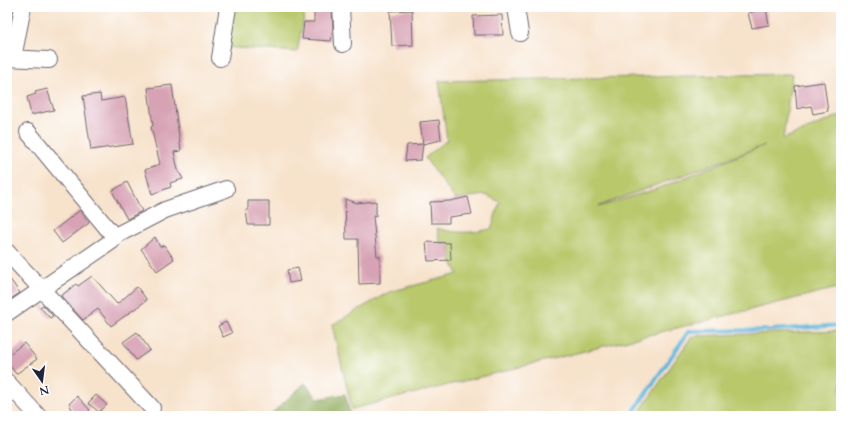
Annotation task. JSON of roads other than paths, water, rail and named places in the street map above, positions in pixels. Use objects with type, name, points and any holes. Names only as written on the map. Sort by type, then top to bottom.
[{"type":"street","points":[[24,7],[10,58],[49,60]]},
{"type":"street","points":[[220,58],[228,7]]},
{"type":"street","points":[[341,7],[343,44]]},
{"type":"street","points":[[516,7],[520,33]]},
{"type":"street","points":[[28,132],[113,237]]},
{"type":"street","points":[[7,313],[112,241],[113,237],[165,210],[226,189]]},
{"type":"street","points":[[7,252],[152,408]]},
{"type":"street","points":[[7,382],[38,416]]},
{"type":"waterway","points":[[628,416],[634,411],[689,331],[771,330],[841,325]]}]
